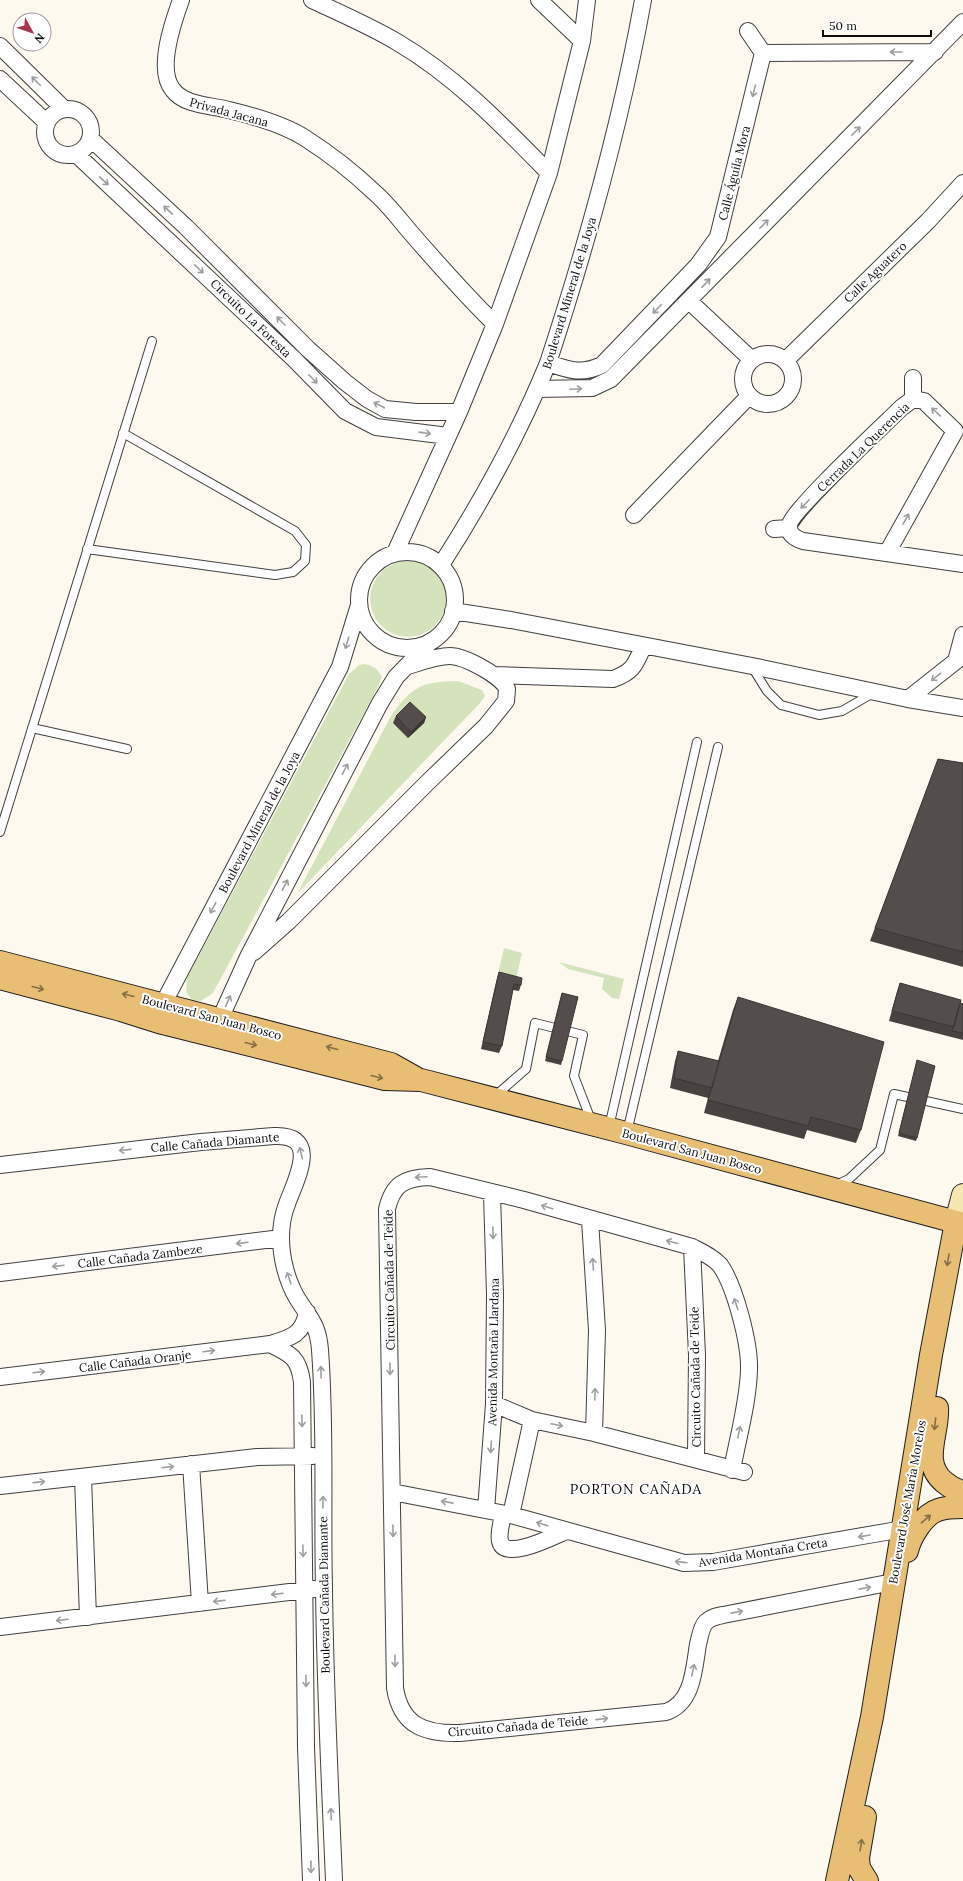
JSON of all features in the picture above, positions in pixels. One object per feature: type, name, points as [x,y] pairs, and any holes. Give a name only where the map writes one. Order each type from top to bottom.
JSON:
[{"type":"main road","name":"Boulevard San Juan Bosco","points":[[0,962],[161,1013],[217,1027],[390,1064],[420,1080],[959,1223]]},
{"type":"main road","name":"Boulevard San Juan Bosco","points":[[0,978],[122,1010],[161,1013]]},
{"type":"main road","name":"Boulevard José María Morelos","points":[[837,1881],[872,1717],[893,1582],[929,1372],[959,1223],[963,1195]]},
{"type":"main road","name":"Boulevard José María Morelos","points":[[929,1372],[937,1410],[931,1460],[935,1474],[955,1490],[963,1492]]},
{"type":"main road","name":"Boulevard José María Morelos","points":[[886,1633],[898,1600],[909,1543],[919,1525],[937,1510],[963,1507]]},
{"type":"main road","points":[[867,1881],[859,1868],[858,1858],[874,1741],[872,1717]]},
{"type":"street","name":"Privada Jacana","points":[[181,0],[171,28],[167,59],[166,73],[172,90],[190,102],[228,109],[274,124],[304,138],[342,164],[376,193],[463,293],[495,324]]},
{"type":"street","points":[[312,0],[397,42],[437,70],[491,114],[549,173]]},
{"type":"street","points":[[539,0],[582,41]]},
{"type":"street","points":[[395,553],[459,412],[495,324],[549,173],[582,41],[588,0]]},
{"type":"street","name":"Boulevard Mineral de la Joya","points":[[441,565],[492,483],[548,363],[600,192],[632,59],[643,0]]},
{"type":"street","points":[[537,389],[592,388],[611,379],[963,22]]},
{"type":"street","points":[[748,31],[763,53],[935,52]]},
{"type":"street","points":[[0,46],[63,108]]},
{"type":"street","name":"Calle Águila Mora","points":[[548,363],[577,371],[590,370],[602,364],[698,266],[718,237],[763,53]]},
{"type":"street","points":[[0,79],[46,122]]},
{"type":"street","points":[[63,108],[76,109],[86,116],[92,127],[91,139],[85,148],[76,154],[65,155],[55,152],[48,144],[44,133],[46,122],[53,113],[63,108]]},
{"type":"street","name":"Circuito La Foresta","points":[[91,139],[186,227],[308,349],[345,382],[367,399],[385,409],[416,412],[459,412]]},
{"type":"street","name":"Circuito La Foresta","points":[[76,154],[294,359],[346,411],[362,421],[376,427],[448,436]]},
{"type":"street","name":"Calle Aguatero","points":[[786,360],[928,221],[963,183]]},
{"type":"street","points":[[171,242],[186,227]]},
{"type":"street","points":[[718,237],[737,251]]},
{"type":"street","points":[[689,301],[752,360]]},
{"type":"street","points":[[294,359],[308,349]]},
{"type":"street","points":[[763,354],[775,354],[786,360],[792,370],[794,381],[790,392],[781,401],[770,404],[759,402],[749,396],[743,384],[744,370],[752,360],[763,354]]},
{"type":"street","points":[[913,378],[913,399]]},
{"type":"street","points":[[634,515],[749,396]]},
{"type":"street","name":"Cerrada La Querencia","points":[[887,553],[957,431],[924,401],[913,399],[901,408],[781,528],[803,541],[963,564]]},
{"type":"street","points":[[161,1013],[174,1014],[189,1023],[217,1027],[248,957],[380,703],[396,677],[431,641],[441,634],[449,623],[453,611],[455,595],[450,579],[441,565],[427,556],[411,552],[395,553],[382,558],[371,567],[364,578],[359,591],[358,605],[362,619],[369,630],[385,643],[405,648],[418,646],[431,641]]},
{"type":"street","name":"Boulevard Mineral de la Joya","points":[[161,1013],[340,667],[358,605]]},
{"type":"street","points":[[453,611],[511,620],[643,647],[752,666],[908,699],[963,708]]},
{"type":"street","points":[[908,699],[960,662],[963,635]]},
{"type":"street","points":[[494,675],[613,679],[625,675],[634,667],[643,647]]},
{"type":"street","points":[[248,957],[290,921],[500,711],[506,701],[508,689],[505,683],[494,675],[451,656],[431,659],[406,667]]},
{"type":"street","name":"Calle Cañada Diamante","points":[[0,1165],[201,1142],[283,1135],[296,1141],[302,1150],[302,1164],[284,1215],[281,1238],[288,1278],[296,1296],[307,1312]]},
{"type":"street","name":"Circuito Cañada de Teide","points":[[494,1404],[532,1420],[594,1433],[738,1471],[749,1370],[741,1317],[729,1283],[719,1264],[704,1253],[692,1247],[590,1220],[524,1200],[492,1194],[430,1177],[415,1177],[403,1182],[393,1190],[387,1209],[395,1688],[400,1705],[405,1714],[412,1722],[429,1731],[441,1734],[460,1733],[660,1713],[675,1709],[687,1696],[703,1627],[706,1622],[716,1616],[893,1582]]},
{"type":"street","name":"Avenida Montaña Llardana","points":[[486,1510],[494,1404],[495,1294],[492,1194]]},
{"type":"street","points":[[590,1220],[597,1330],[594,1433]]},
{"type":"street","name":"Calle Cañada Zambeze","points":[[0,1273],[281,1238]]},
{"type":"street","name":"Circuito Cañada de Teide","points":[[692,1247],[697,1355],[696,1459]]},
{"type":"street","name":"Calle Cañada Oranje","points":[[0,1377],[270,1344],[296,1335],[305,1322],[307,1312]]},
{"type":"street","name":"Boulevard Cañada Diamante","points":[[307,1312],[314,1321],[320,1345],[324,1455],[324,1588],[327,1739],[334,1881]]},
{"type":"street","name":"Boulevard Cañada Diamante","points":[[270,1344],[285,1352],[298,1363],[302,1382],[306,1747],[312,1881]]},
{"type":"street","points":[[532,1420],[499,1540],[504,1548],[508,1550],[528,1546],[566,1531]]},
{"type":"street","points":[[0,1486],[257,1457],[324,1455]]},
{"type":"street","points":[[191,1464],[200,1603]]},
{"type":"street","points":[[83,1477],[88,1617]]},
{"type":"street","points":[[392,1492],[486,1510]]},
{"type":"street","name":"Avenida Montaña Creta","points":[[486,1510],[507,1514],[670,1560],[696,1563],[903,1529]]},
{"type":"street","points":[[0,1627],[324,1588]]},
{"type":"street","points":[[311,1845],[333,1844]]},
{"type":"lane","points":[[0,832],[152,341]]},
{"type":"lane","points":[[87,549],[274,575],[293,572],[305,561],[306,545],[295,531],[123,433]]},
{"type":"lane","points":[[752,666],[767,691],[781,705],[819,715],[842,711],[874,692]]},
{"type":"lane","points":[[32,728],[126,750]]},
{"type":"lane","points":[[609,1129],[697,742]]},
{"type":"lane","points":[[609,1129],[718,747]]},
{"type":"lane","points":[[492,1099],[526,1069],[536,1023],[583,1035],[574,1076],[609,1129]]},
{"type":"lane","points":[[830,1188],[849,1179],[880,1150],[894,1094],[963,1109]]},
{"type":"green space","points":[[400,561],[416,561],[429,567],[440,578],[446,591],[444,614],[429,631],[416,637],[400,637],[387,631],[372,614],[370,607],[370,591],[376,578],[393,563]]},
{"type":"green space","points":[[365,664],[375,668],[382,677],[378,687],[213,993],[201,1001],[192,1000],[186,992],[187,978],[349,674],[359,665]]},
{"type":"green space","points":[[458,681],[482,690],[485,696],[481,702],[297,894],[391,716],[398,706],[405,698],[418,688],[435,683]]},
{"type":"green space","points":[[504,948],[522,953],[515,983],[497,978]]},
{"type":"green space","points":[[559,962],[624,979],[619,999],[612,998],[602,989],[604,978],[568,969]]},
{"type":"building","points":[[410,702],[426,717],[411,732],[396,716]]},
{"type":"building","points":[[938,759],[963,763],[963,952],[875,928]]},
{"type":"building","points":[[499,972],[522,978],[521,985],[514,984],[502,1046],[483,1042]]},
{"type":"building","points":[[900,983],[961,1000],[954,1027],[892,1011]]},
{"type":"building","points":[[562,993],[578,997],[562,1061],[546,1057]]},
{"type":"building","points":[[738,997],[884,1042],[861,1130],[811,1117],[808,1126],[708,1100]]},
{"type":"building","points":[[960,1003],[963,1004],[963,1033],[952,1031]]},
{"type":"building","points":[[678,1051],[719,1061],[712,1088],[674,1078]]},
{"type":"building","points":[[917,1060],[935,1066],[917,1138],[899,1133]]},
{"type":"district","name":"PORTON CAÑADA","points":[[636,1489]]}]
